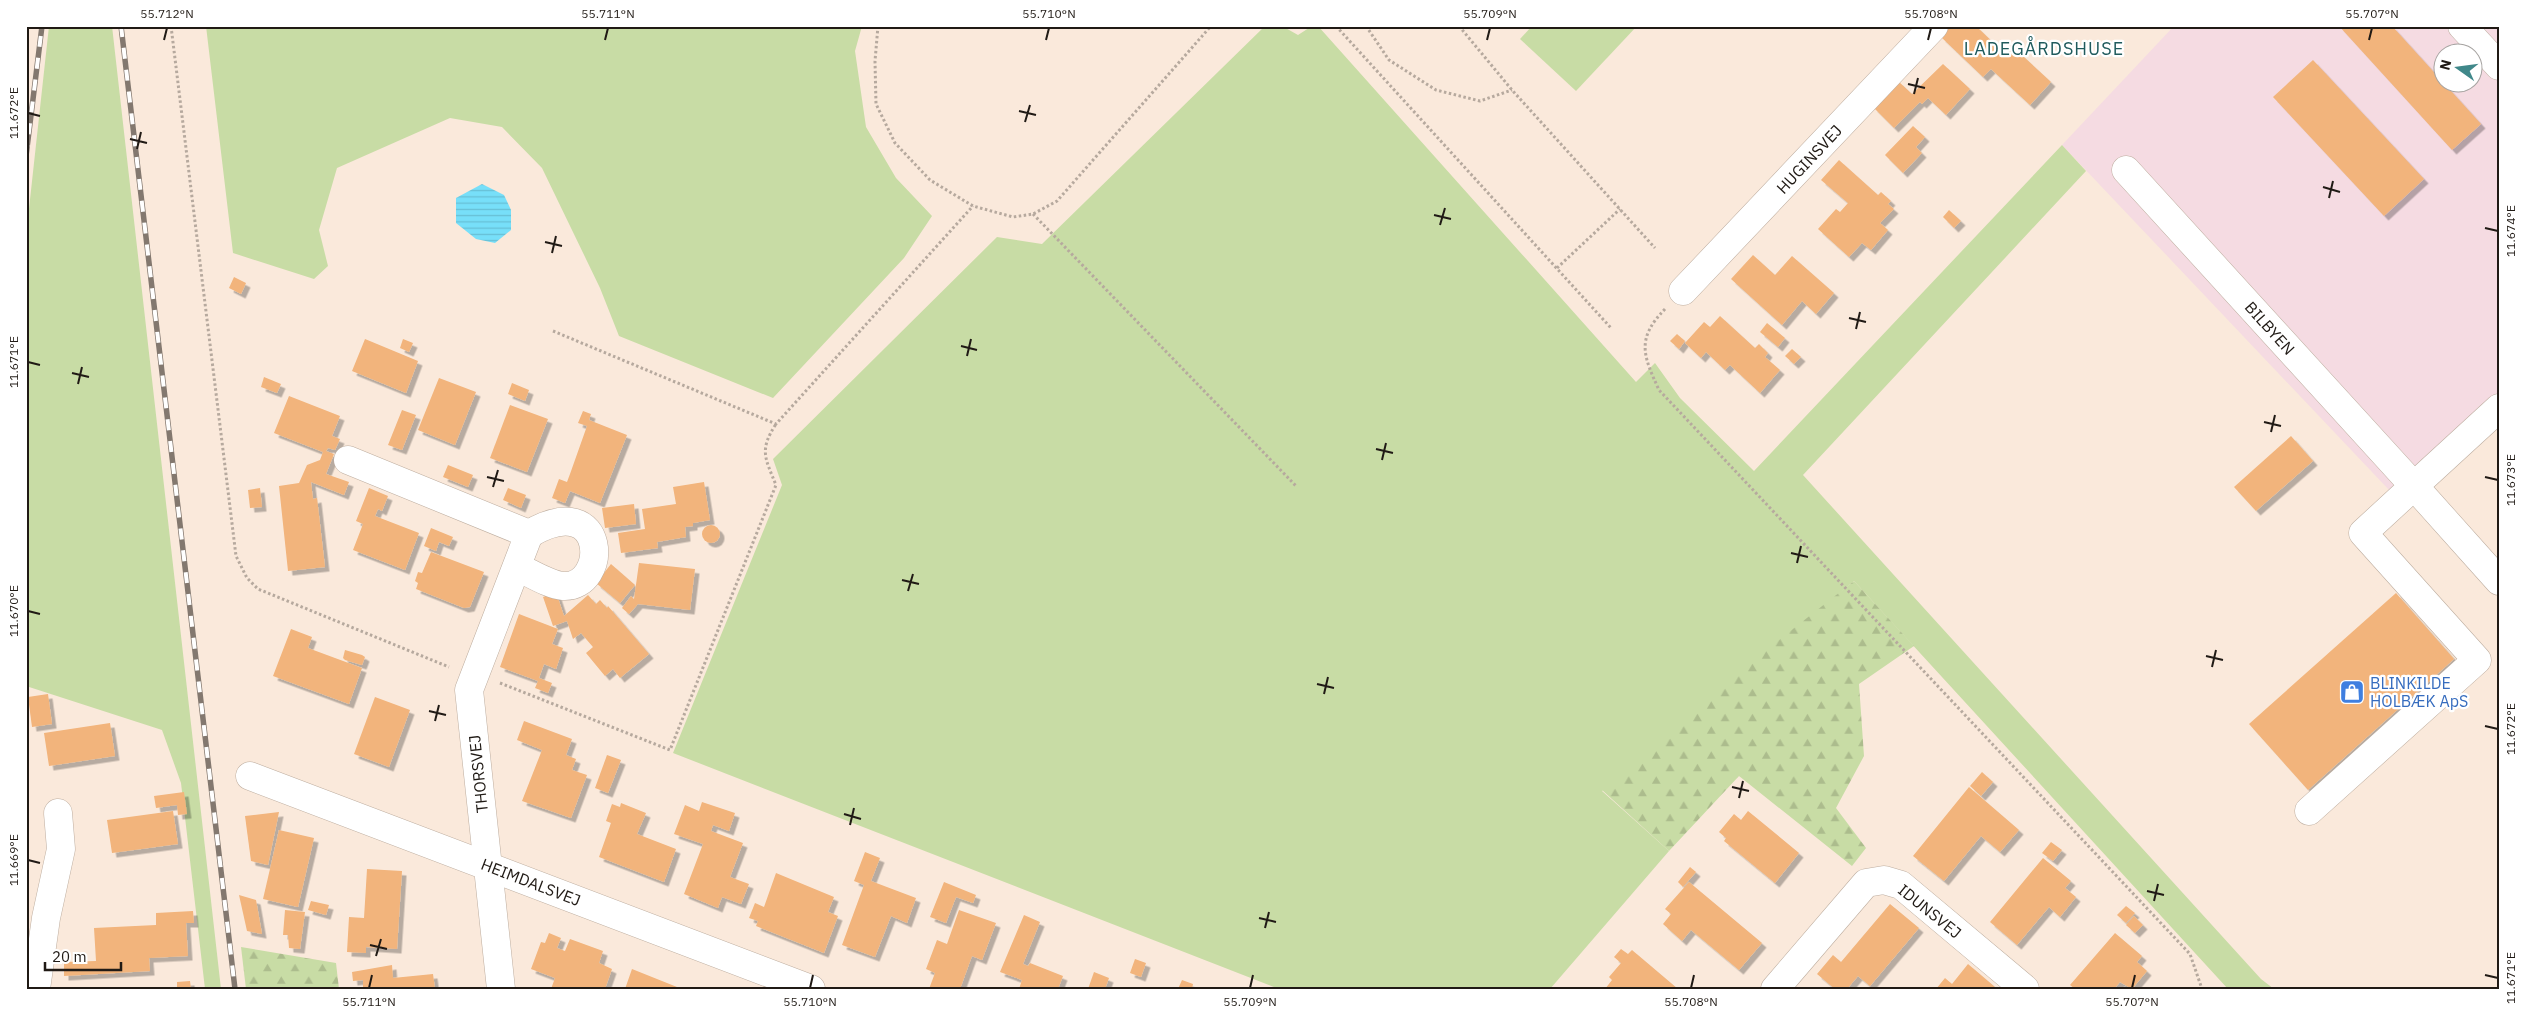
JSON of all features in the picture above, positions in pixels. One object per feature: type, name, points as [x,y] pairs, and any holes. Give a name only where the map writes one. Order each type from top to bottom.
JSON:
[{"type":"street","name":"HUGINSVEJ","points":[[1683,291],[1934,26]]},
{"type":"street","points":[[2462,26],[2499,66]]},
{"type":"street","name":"BILBYEN","points":[[2126,170],[2499,581]]},
{"type":"street","points":[[2309,811],[2477,660],[2363,532],[2499,408]]},
{"type":"street","points":[[348,460],[529,534],[554,522],[567,521],[579,524],[589,532],[594,542],[595,555],[592,567],[579,582],[566,586],[517,567]]},
{"type":"street","name":"THORSVEJ","points":[[501,989],[469,690],[529,534]]},
{"type":"street","name":"HEIMDALSVEJ","points":[[250,776],[812,989]]},
{"type":"street","points":[[36,989],[46,918],[61,849],[58,813]]},
{"type":"street","name":"IDUNSVEJ","points":[[1775,989],[1866,883],[1884,880],[1901,885],[2025,989]]},
{"type":"path","points":[[170,26],[236,556],[247,578],[258,589],[458,671],[476,674],[670,750],[776,484],[764,456],[769,435],[776,424],[973,206]]},
{"type":"path","points":[[878,26],[875,61],[876,104],[895,143],[930,180],[973,206],[1013,217],[1033,214],[1057,201],[1211,26]]},
{"type":"path","points":[[1336,26],[1612,328]]},
{"type":"path","points":[[1366,26],[1389,60],[1436,90],[1480,101],[1512,90]]},
{"type":"path","points":[[1459,26],[1512,90],[1655,248]]},
{"type":"path","points":[[1557,268],[1620,209]]},
{"type":"path","points":[[1033,214],[1296,486]]},
{"type":"path","points":[[1683,291],[1654,320],[1645,338],[1645,360],[1659,390],[2190,954],[2202,989]]},
{"type":"path","points":[[553,331],[776,424]]},
{"type":"shaded area","points":[[2174,26],[2499,26],[2499,427],[2408,510],[2062,145]]},
{"type":"green space","points":[[49,26],[112,26],[221,989],[205,989],[181,783],[162,730],[26,686],[26,236]]},
{"type":"green space","points":[[206,26],[862,26],[855,51],[866,127],[896,178],[932,216],[904,258],[773,398],[619,336],[600,288],[542,168],[502,127],[450,118],[337,168],[319,230],[328,266],[314,279],[233,253]]},
{"type":"green space","points":[[1265,26],[1282,26],[1298,35],[1312,26],[1318,26],[1636,382],[1655,363],[1680,398],[1754,471],[2062,145],[2086,171],[1803,475],[2261,979],[2274,989],[2228,989],[1854,581],[1602,791],[1669,851],[1550,989],[1279,989],[673,753],[782,485],[773,459],[997,237],[1042,244]]},
{"type":"green space","points":[[1532,26],[1637,26],[1576,91],[1520,39]]},
{"type":"green space","points":[[1854,581],[1914,646],[1859,684],[1864,756],[1836,808],[1866,848],[1852,866],[1739,776],[1669,851],[1602,790],[1694,707]]},
{"type":"green space","points":[[241,947],[336,963],[339,989],[246,989]]},
{"type":"water","points":[[482,184],[504,195],[511,210],[511,230],[495,243],[476,239],[456,223],[456,198]]},
{"type":"building","points":[[1951,26],[1976,26],[2004,53],[2011,45],[2051,82],[2030,105],[1991,69],[1983,77],[1941,37]]},
{"type":"building","points":[[2339,26],[2392,26],[2432,70],[2432,92],[2452,92],[2481,124],[2452,150]]},
{"type":"building","points":[[2313,60],[2424,179],[2384,216],[2273,97]]},
{"type":"building","points":[[1943,64],[1970,89],[1946,115],[1928,98],[1922,104],[1920,102],[1894,128],[1873,107],[1898,81],[1912,94]]},
{"type":"building","points":[[1913,126],[1925,137],[1916,147],[1922,153],[1903,173],[1885,155]]},
{"type":"building","points":[[1839,160],[1878,195],[1881,192],[1891,201],[1888,204],[1894,209],[1880,223],[1888,230],[1871,250],[1862,243],[1849,257],[1818,229],[1836,209],[1840,212],[1848,203],[1821,180]]},
{"type":"building","points":[[1949,210],[1961,221],[1954,228],[1943,217]]},
{"type":"building","points":[[1753,255],[1775,275],[1792,256],[1834,293],[1816,314],[1802,301],[1782,325],[1731,279]]},
{"type":"building","points":[[234,277],[246,283],[241,294],[229,288]]},
{"type":"building","points":[[1720,316],[1755,348],[1759,344],[1768,353],[1765,357],[1780,370],[1760,393],[1730,365],[1725,370],[1706,352],[1701,358],[1685,343],[1704,322],[1710,327]]},
{"type":"building","points":[[1767,323],[1785,338],[1778,347],[1760,332]]},
{"type":"building","points":[[1677,334],[1685,341],[1679,349],[1670,341]]},
{"type":"building","points":[[365,339],[418,361],[406,393],[352,371]]},
{"type":"building","points":[[403,339],[413,343],[409,352],[400,348]]},
{"type":"building","points":[[1792,349],[1801,357],[1794,364],[1785,356]]},
{"type":"building","points":[[264,377],[281,384],[277,393],[261,387]]},
{"type":"building","points":[[439,378],[476,392],[455,445],[418,430]]},
{"type":"building","points":[[512,383],[529,390],[525,401],[508,394]]},
{"type":"building","points":[[289,396],[340,416],[332,436],[340,439],[335,450],[328,448],[326,451],[334,454],[326,474],[349,482],[344,495],[311,482],[313,499],[317,498],[325,567],[288,571],[279,486],[299,483],[307,465],[320,460],[323,452],[274,433]]},
{"type":"building","points":[[510,405],[548,419],[527,472],[490,458]]},
{"type":"building","points":[[402,410],[416,415],[402,450],[388,445]]},
{"type":"building","points":[[583,411],[591,414],[589,420],[627,435],[600,503],[570,491],[565,503],[552,498],[559,479],[567,482],[570,474],[587,426],[578,423]]},
{"type":"building","points":[[2291,436],[2313,461],[2256,511],[2234,487]]},
{"type":"building","points":[[448,465],[473,475],[468,487],[443,477]]},
{"type":"building","points":[[704,482],[710,520],[693,523],[693,526],[685,527],[686,537],[657,542],[658,548],[621,553],[618,533],[645,529],[642,509],[676,504],[673,487]]},
{"type":"building","points":[[260,488],[262,507],[250,508],[248,490]]},
{"type":"building","points":[[369,488],[388,496],[382,511],[378,509],[375,516],[419,533],[405,570],[353,550],[363,524],[356,521]]},
{"type":"building","points":[[508,488],[526,495],[521,508],[503,500]]},
{"type":"building","points":[[634,504],[636,524],[605,528],[602,508]]},
{"type":"building","points":[[711,525],[717,528],[720,534],[717,540],[711,543],[705,540],[702,534],[705,528]]},
{"type":"building","points":[[431,528],[453,537],[449,546],[439,542],[436,551],[424,546]]},
{"type":"building","points":[[431,552],[484,572],[470,607],[464,608],[416,589],[418,583],[415,581],[418,572],[422,573]]},
{"type":"building","points":[[639,563],[695,569],[690,610],[638,604],[629,614],[622,608],[631,596],[634,599]]},
{"type":"building","points":[[611,564],[635,585],[620,603],[596,583]]},
{"type":"building","points":[[556,592],[564,616],[588,595],[596,604],[600,600],[607,608],[608,606],[649,654],[620,678],[613,669],[605,676],[586,653],[593,647],[581,633],[573,639],[567,621],[553,626],[543,597]]},
{"type":"building","name":"BLINKILDE HOLBÆK ApS","points":[[2396,593],[2454,659],[2308,790],[2249,724]]},
{"type":"building","points":[[519,614],[558,629],[552,644],[563,648],[556,669],[544,664],[539,678],[552,683],[548,693],[535,688],[538,681],[500,667]]},
{"type":"building","points":[[291,629],[312,637],[308,648],[362,668],[349,704],[273,676]]},
{"type":"building","points":[[345,650],[365,657],[362,665],[345,660],[343,658]]},
{"type":"building","points":[[48,694],[52,724],[32,727],[28,697]]},
{"type":"building","points":[[375,697],[410,710],[389,767],[354,754]]},
{"type":"building","points":[[524,721],[572,739],[566,755],[576,759],[572,770],[587,775],[571,818],[522,801],[542,750],[517,740]]},
{"type":"building","points":[[110,723],[115,756],[49,766],[44,733]]},
{"type":"building","points":[[607,755],[621,760],[608,793],[595,788]]},
{"type":"building","points":[[1982,772],[1993,782],[1981,796],[1970,786]]},
{"type":"building","points":[[1969,787],[2019,830],[2000,852],[1981,836],[1944,881],[1913,856]]},
{"type":"building","points":[[184,792],[187,814],[178,815],[177,805],[156,808],[154,796]]},
{"type":"building","points":[[702,802],[735,813],[729,831],[713,825],[711,831],[743,843],[730,877],[749,884],[741,904],[722,897],[718,908],[684,894],[703,844],[674,834],[685,805],[699,811]]},
{"type":"building","points":[[621,803],[646,813],[637,834],[676,849],[664,882],[599,857],[611,823],[606,821],[612,804],[620,807]]},
{"type":"building","points":[[173,811],[178,844],[112,853],[107,820]]},
{"type":"building","points":[[1748,811],[1799,853],[1775,883],[1724,841],[1726,838],[1719,832],[1734,814],[1741,820]]},
{"type":"building","points":[[279,812],[268,865],[251,861],[245,816]]},
{"type":"building","points":[[279,830],[314,838],[298,907],[263,899]]},
{"type":"building","points":[[2051,842],[2062,850],[2053,861],[2042,853]]},
{"type":"building","points":[[865,852],[880,858],[871,881],[916,898],[907,923],[891,916],[875,957],[842,945],[864,885],[854,881]]},
{"type":"building","points":[[2043,858],[2071,881],[2065,888],[2076,897],[2060,917],[2049,907],[2017,945],[1990,922]]},
{"type":"building","points":[[1690,867],[1696,872],[1683,887],[1678,882]]},
{"type":"building","points":[[367,869],[402,871],[397,949],[366,947],[366,953],[347,952],[349,917],[364,918]]},
{"type":"building","points":[[776,873],[834,897],[828,912],[838,916],[824,953],[756,926],[758,921],[749,918],[755,903],[764,907]]},
{"type":"building","points":[[944,882],[976,895],[973,903],[956,897],[946,923],[930,917]]},
{"type":"building","points":[[1689,882],[1762,943],[1739,970],[1691,930],[1682,941],[1663,924],[1671,914],[1665,909]]},
{"type":"building","points":[[239,895],[256,900],[262,934],[247,931]]},
{"type":"building","points":[[311,901],[329,905],[326,915],[308,910]]},
{"type":"building","points":[[1890,904],[1919,928],[1870,986],[1858,976],[1847,989],[1835,989],[1817,974],[1833,955],[1841,962]]},
{"type":"building","points":[[2126,906],[2135,913],[2126,923],[2117,915]]},
{"type":"building","points":[[285,910],[305,912],[300,949],[289,948],[288,935],[283,935]]},
{"type":"building","points":[[959,910],[996,923],[982,960],[972,956],[960,989],[929,989],[935,973],[926,969],[937,940],[947,944]]},
{"type":"building","points":[[193,911],[194,923],[186,923],[188,956],[149,958],[150,971],[64,976],[64,962],[96,961],[94,928],[156,925],[156,913]]},
{"type":"building","points":[[1024,915],[1040,922],[1023,964],[1028,966],[1030,963],[1063,976],[1058,989],[1019,989],[1022,980],[1000,972]]},
{"type":"building","points":[[2134,916],[2143,925],[2135,933],[2126,925]]},
{"type":"building","points":[[549,933],[561,938],[557,948],[565,951],[570,939],[603,951],[599,963],[612,969],[605,989],[551,989],[555,978],[531,969],[541,942],[545,943]]},
{"type":"building","points":[[2115,933],[2142,956],[2137,962],[2147,971],[2132,989],[2120,982],[2114,989],[2075,989],[2070,985]]},
{"type":"building","points":[[1621,949],[1628,954],[1632,950],[1678,989],[1605,989],[1612,980],[1609,977],[1621,963],[1614,957]]},
{"type":"building","points":[[1135,959],[1146,963],[1141,977],[1130,973]]},
{"type":"building","points":[[1968,964],[1995,987],[1993,989],[1936,989],[1945,978],[1952,984]]},
{"type":"building","points":[[392,965],[393,978],[433,974],[435,989],[363,989],[363,980],[353,981],[352,972]]},
{"type":"building","points":[[632,969],[682,989],[625,989]]},
{"type":"building","points":[[1094,972],[1109,978],[1105,989],[1088,989]]},
{"type":"building","points":[[1182,980],[1193,984],[1192,989],[1178,989]]},
{"type":"building","points":[[190,981],[191,989],[177,989],[177,982]]},
{"type":"railway","points":[[26,156],[42,26]]},
{"type":"railway","points":[[121,26],[235,989]]},
{"type":"place","name":"BLINKILDE HOLBÆK ApS","points":[[2352,692]]},
{"type":"district","name":"LADEGÅRDSHUSE","points":[[2044,48]]}]
